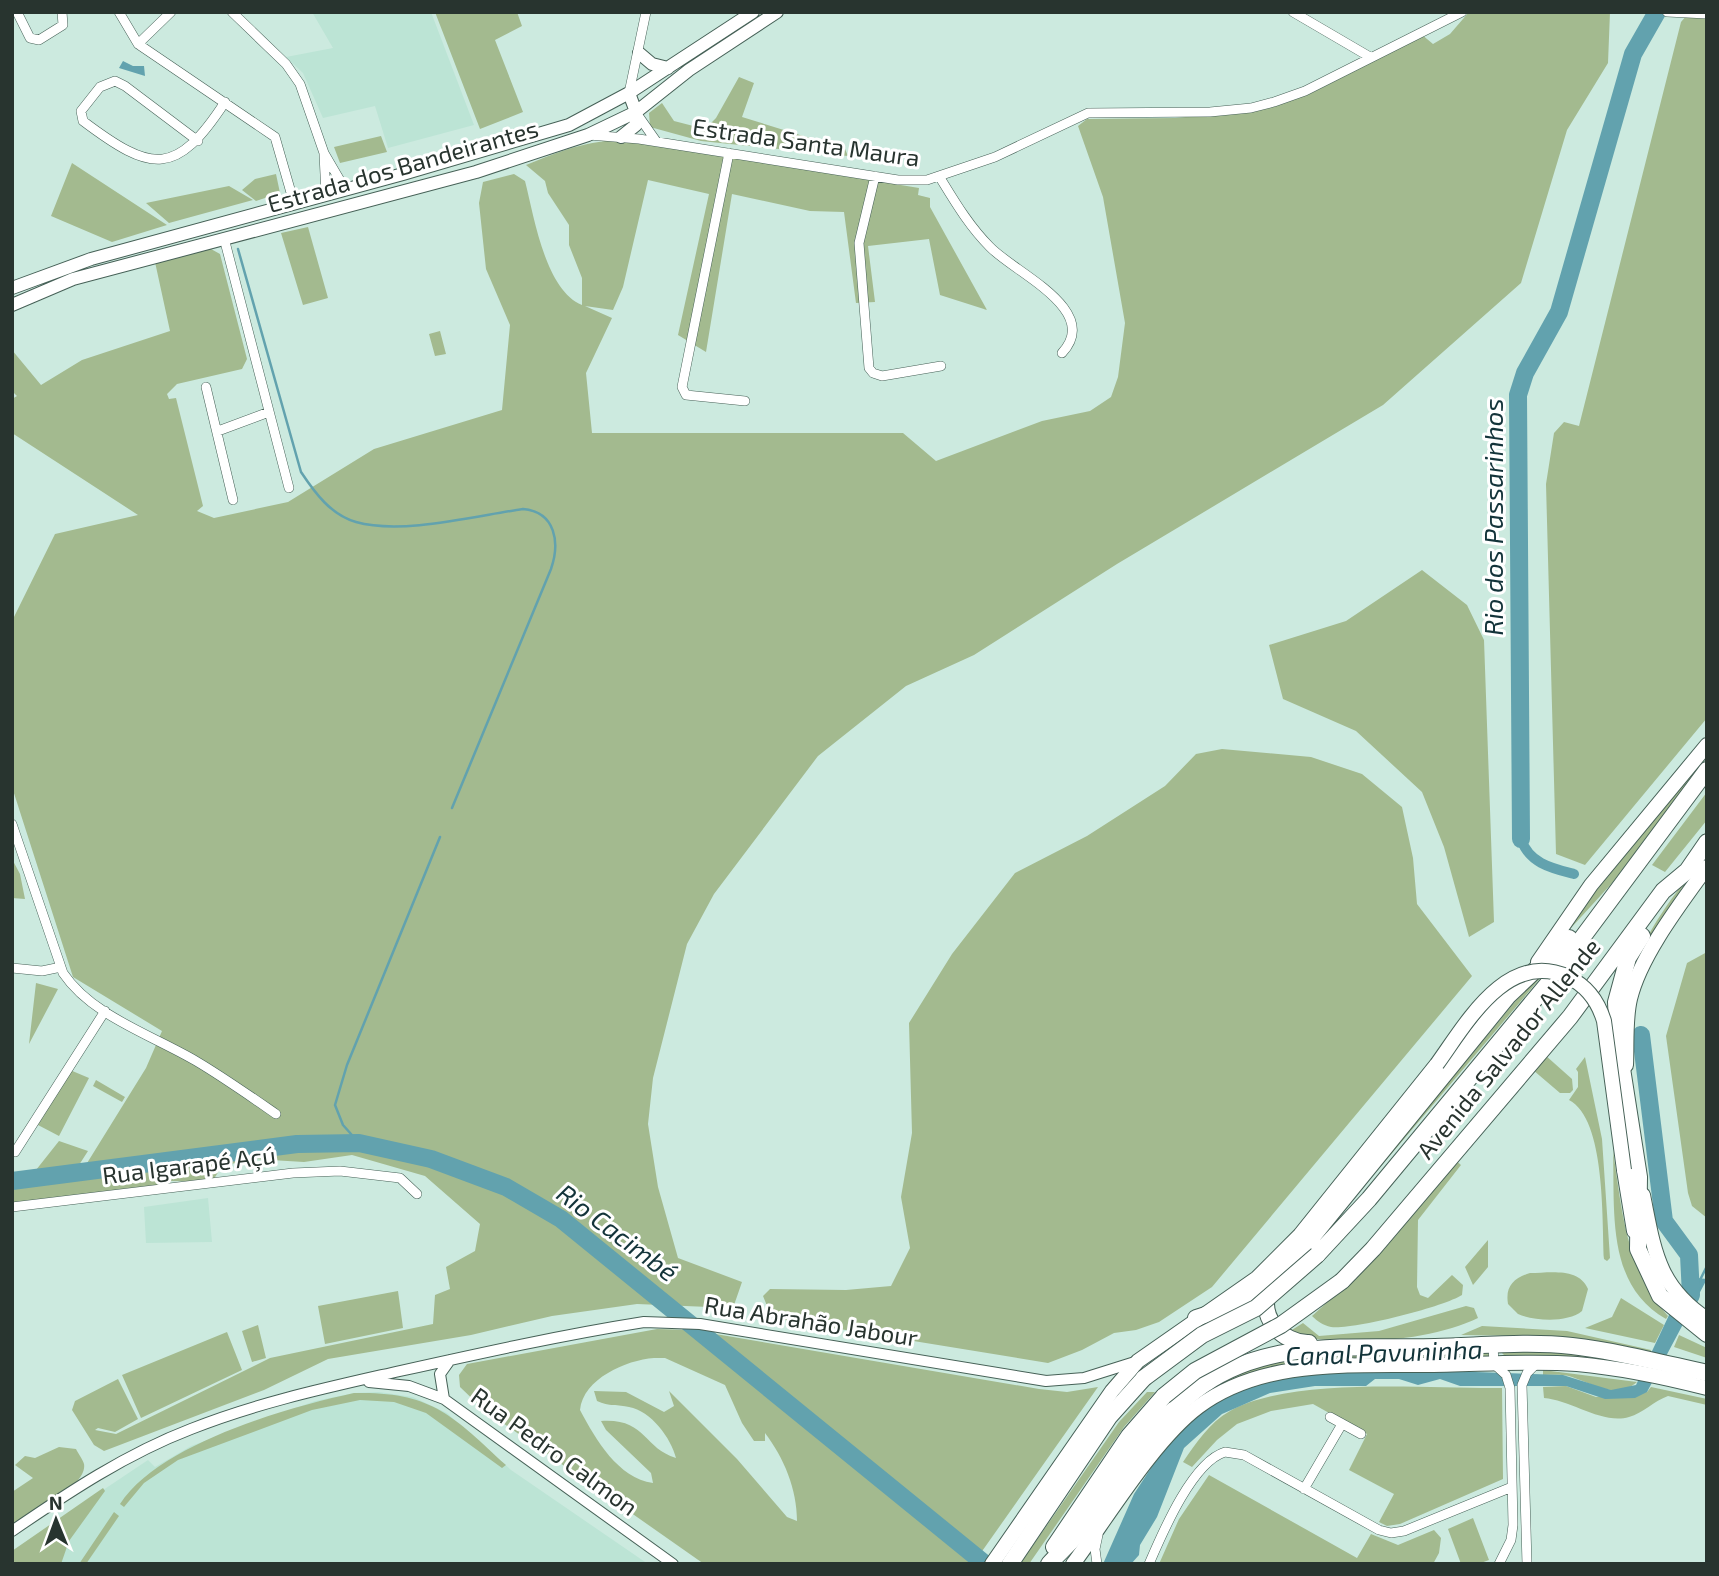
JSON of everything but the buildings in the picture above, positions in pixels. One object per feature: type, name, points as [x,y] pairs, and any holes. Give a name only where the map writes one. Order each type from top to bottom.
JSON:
[{"type":"highway","name":"Avenida Salvador Allende","points":[[1312,1249],[1369,1199],[1550,981],[1608,899],[1707,770]]},
{"type":"highway","name":"Avenida Salvador Allende","points":[[1043,1564],[1129,1436],[1164,1396],[1195,1371],[1281,1325],[1342,1281],[1373,1249],[1570,1017],[1663,891],[1687,871],[1707,842]]},
{"type":"highway","points":[[1687,871],[1628,958],[1620,984],[1616,1021],[1626,1077],[1638,1249],[1652,1284],[1701,1317],[1707,1334]]},
{"type":"highway","name":"Avenida Salvador Allende","points":[[1312,1249],[1508,996],[1596,907],[1608,899]]},
{"type":"highway","points":[[1196,1318],[1227,1308],[1312,1249]]},
{"type":"highway","points":[[1312,1249],[1268,1292],[1271,1320],[1281,1336],[1291,1341],[1328,1343],[1346,1348]]},
{"type":"highway","points":[[1010,1564],[1109,1417],[1143,1378],[1202,1335],[1256,1308],[1312,1249]]},
{"type":"highway","points":[[1049,1564],[1084,1526],[1135,1450],[1170,1411],[1197,1388],[1232,1369],[1264,1357],[1290,1351],[1346,1348],[1573,1346],[1639,1365],[1673,1372],[1707,1374]]},
{"type":"main road","name":"Estrada dos Bandeirantes","points":[[12,288],[92,259],[538,136],[569,125],[629,93],[753,12]]},
{"type":"main road","name":"Estrada dos Bandeirantes","points":[[12,305],[73,279],[476,172],[588,135],[636,111],[689,70],[778,12]]},
{"type":"main road","points":[[639,53],[652,64],[668,68]]},
{"type":"main road","points":[[621,137],[636,125],[636,111],[629,93]]},
{"type":"main road","name":"Avenida Salvador Allende","points":[[1526,980],[1591,886],[1707,745]]},
{"type":"main road","points":[[1626,1077],[1629,1001],[1634,985],[1664,931],[1707,867]]},
{"type":"main road","points":[[992,1562],[1112,1391],[1138,1361],[1257,1278],[1292,1244],[1497,987],[1523,974],[1541,971],[1570,978],[1595,998],[1604,1021],[1632,1174],[1659,1266],[1672,1299]]},
{"type":"main road","points":[[1073,1564],[1173,1430],[1197,1407],[1216,1395],[1253,1379],[1313,1367],[1499,1369],[1639,1365]]},
{"type":"main road","points":[[1673,1372],[1707,1388]]},
{"type":"street","points":[[17,12],[30,38],[38,40],[63,25],[62,12]]},
{"type":"street","points":[[118,12],[138,44],[275,137],[283,154],[295,203]]},
{"type":"street","points":[[138,44],[171,12]]},
{"type":"street","points":[[232,12],[286,64],[300,84],[324,153],[345,189]]},
{"type":"street","points":[[629,93],[646,12]]},
{"type":"street","points":[[1293,12],[1370,57]]},
{"type":"street","name":"Estrada Santa Maura","points":[[588,135],[656,141],[914,181],[939,177],[995,158],[1088,113],[1210,112],[1251,108],[1305,91],[1462,12]]},
{"type":"street","points":[[1667,12],[1707,14]]},
{"type":"street","points":[[198,141],[125,86],[114,81],[100,87],[81,111],[83,121],[142,158],[160,160],[186,152],[198,141],[225,102]]},
{"type":"street","name":"Estrada Santa Maura","points":[[636,111],[656,141]]},
{"type":"street","points":[[324,153],[326,195]]},
{"type":"street","points":[[729,153],[682,387],[686,395],[745,401]]},
{"type":"street","points":[[875,176],[859,243],[869,368],[882,376],[941,366]]},
{"type":"street","points":[[939,177],[971,227],[992,250],[1063,306],[1070,316],[1074,334],[1072,342],[1062,353]]},
{"type":"street","points":[[224,238],[289,488]]},
{"type":"street","points":[[206,387],[233,500]]},
{"type":"street","points":[[218,431],[269,412]]},
{"type":"street","points":[[12,824],[59,963],[80,993],[106,1011],[197,1062],[276,1114]]},
{"type":"street","points":[[12,968],[33,970],[59,963]]},
{"type":"street","points":[[15,1152],[106,1011]]},
{"type":"street","name":"Rua Igarapé Açú","points":[[12,1207],[293,1173],[371,1172],[400,1178],[417,1194]]},
{"type":"street","name":"Rua Abrahão Jabour","points":[[12,1531],[99,1474],[191,1429],[299,1393],[612,1327],[664,1321],[700,1324],[1046,1381],[1084,1378],[1138,1361]]},
{"type":"street","points":[[1493,1345],[1499,1369],[1509,1380],[1510,1399],[1512,1534],[1499,1564]]},
{"type":"street","name":"Rua Pedro Calmon","points":[[450,1360],[440,1374],[444,1399],[673,1564]]},
{"type":"street","points":[[1527,1564],[1522,1399],[1523,1382],[1532,1368]]},
{"type":"street","name":"Rua Abrahão Jabour","points":[[353,1382],[409,1386],[444,1399]]},
{"type":"street","points":[[1330,1417],[1360,1434]]},
{"type":"street","points":[[1304,1489],[1342,1423]]},
{"type":"street","points":[[1149,1564],[1182,1498],[1206,1465],[1219,1454],[1231,1451],[1244,1455],[1391,1534],[1512,1487]]},
{"type":"street","points":[[1097,1564],[1095,1549],[1101,1526]]},
{"type":"shaded area","points":[[312,12],[431,12],[474,125],[388,148],[375,106],[323,118],[303,73],[286,57],[333,48]]},
{"type":"shaded area","points":[[435,12],[517,12],[522,26],[495,40],[523,112],[480,129]]},
{"type":"shaded area","points":[[1469,12],[1610,12],[1608,63],[1567,130],[1521,283],[1383,405],[1117,564],[974,655],[906,686],[818,756],[714,894],[687,944],[653,1078],[648,1124],[658,1187],[678,1258],[742,1282],[733,1308],[637,1304],[552,1316],[471,1335],[328,1359],[264,1390],[104,1451],[94,1445],[72,1410],[75,1401],[118,1379],[138,1419],[115,1432],[98,1428],[95,1430],[116,1434],[270,1358],[433,1324],[435,1295],[450,1289],[446,1267],[475,1251],[480,1224],[425,1176],[352,1155],[304,1162],[254,1159],[222,1166],[212,1182],[171,1181],[158,1189],[12,1211],[12,1178],[84,1168],[146,1068],[162,1031],[73,977],[12,787],[12,621],[55,534],[138,515],[12,433],[12,399],[17,396],[12,391],[12,350],[41,385],[82,360],[170,331],[155,262],[211,249],[220,254],[247,359],[242,369],[177,384],[167,394],[169,399],[176,398],[203,506],[197,511],[214,518],[288,502],[374,449],[502,410],[510,325],[486,269],[479,203],[483,182],[514,174],[525,181],[537,232],[550,268],[569,297],[582,305],[582,278],[569,245],[569,225],[548,193],[545,181],[526,165],[574,147],[625,140],[919,188],[918,195],[930,198],[930,207],[987,310],[940,295],[929,239],[868,246],[875,302],[856,303],[844,212],[810,211],[732,194],[706,352],[678,335],[709,194],[648,180],[623,287],[613,310],[585,306],[612,318],[586,373],[592,433],[903,433],[936,461],[1042,421],[1090,411],[1111,397],[1118,377],[1125,323],[1103,197],[1078,126],[1087,119],[1175,118],[1260,110],[1339,78],[1421,34],[1433,44],[1450,34]]},
{"type":"shaded area","points":[[1687,15],[1707,16],[1707,718],[1585,865],[1556,854],[1546,484],[1554,433],[1564,422],[1579,426],[1681,22]]},
{"type":"shaded area","points":[[739,77],[754,83],[742,117],[845,149],[848,156],[701,141],[650,127],[649,113],[662,103],[674,121],[705,129],[716,118]]},
{"type":"shaded area","points":[[381,136],[387,152],[340,163],[334,147]]},
{"type":"shaded area","points":[[72,163],[167,225],[112,242],[51,216]]},
{"type":"shaded area","points":[[276,174],[280,193],[256,201],[242,190],[255,179]]},
{"type":"shaded area","points":[[229,186],[253,200],[169,223],[146,203]]},
{"type":"shaded area","points":[[308,227],[328,298],[303,305],[281,233]]},
{"type":"shaded area","points":[[440,331],[446,354],[435,356],[429,334]]},
{"type":"shaded area","points":[[1422,570],[1467,605],[1484,640],[1494,922],[1469,937],[1444,847],[1422,792],[1356,731],[1283,699],[1269,645],[1346,621]]},
{"type":"shaded area","points":[[1222,749],[1311,757],[1362,774],[1402,807],[1413,858],[1417,904],[1472,976],[1212,1287],[1159,1322],[1136,1330],[1114,1333],[1082,1350],[1048,1363],[772,1318],[763,1296],[770,1289],[846,1290],[891,1286],[910,1248],[901,1197],[912,1133],[909,1023],[952,954],[1015,873],[1087,836],[1165,786],[1196,754]]},
{"type":"shaded area","points":[[1707,752],[1707,757],[1613,882],[1560,940],[1600,883]]},
{"type":"shaded area","points":[[1707,792],[1707,820],[1665,872],[1652,865]]},
{"type":"shaded area","points":[[1707,856],[1682,888],[1629,979],[1643,945],[1662,913]]},
{"type":"shaded area","points":[[12,859],[20,874],[25,899],[12,898]]},
{"type":"shaded area","points":[[1707,952],[1707,1218],[1692,1206],[1688,1193],[1666,1036],[1687,963]]},
{"type":"shaded area","points":[[1543,968],[1548,969],[1288,1276]]},
{"type":"shaded area","points":[[36,983],[58,989],[29,1044]]},
{"type":"shaded area","points":[[1545,1055],[1572,1079],[1573,1090],[1570,1093],[1560,1093],[1533,1070]]},
{"type":"shaded area","points":[[1585,1057],[1602,1139],[1610,1258],[1607,1261],[1604,1259],[1602,1197],[1596,1149],[1590,1128],[1581,1111],[1569,1100],[1578,1087],[1576,1069]]},
{"type":"shaded area","points":[[70,1070],[89,1078],[59,1136],[38,1125]]},
{"type":"shaded area","points":[[96,1080],[125,1097],[122,1102],[93,1086]]},
{"type":"shaded area","points":[[59,1141],[88,1151],[79,1165],[36,1170]]},
{"type":"shaded area","points":[[1613,1151],[1628,1238],[1643,1279],[1668,1316],[1666,1319],[1647,1305],[1633,1287],[1623,1267],[1615,1222]]},
{"type":"shaded area","points":[[1453,1158],[1461,1165],[1418,1220],[1417,1287],[1420,1295],[1428,1298],[1452,1275],[1463,1285],[1462,1295],[1418,1311],[1358,1325],[1331,1327],[1316,1320],[1312,1316],[1365,1268]]},
{"type":"shaded area","points":[[208,1198],[212,1242],[146,1243],[144,1207]]},
{"type":"shaded area","points":[[1488,1240],[1488,1267],[1473,1285],[1465,1267]]},
{"type":"shaded area","points":[[1554,1272],[1578,1277],[1588,1289],[1582,1311],[1568,1318],[1551,1320],[1518,1314],[1508,1304],[1509,1288],[1519,1277],[1530,1273]]},
{"type":"shaded area","points":[[398,1291],[403,1328],[325,1344],[318,1306]]},
{"type":"shaded area","points":[[1621,1298],[1664,1325],[1655,1343],[1585,1328],[1612,1317]]},
{"type":"shaded area","points":[[1466,1306],[1474,1308],[1478,1318],[1435,1333],[1410,1337],[1357,1341],[1308,1338],[1287,1333],[1303,1323],[1319,1336],[1379,1331]]},
{"type":"shaded area","points":[[258,1325],[266,1358],[252,1362],[242,1331]]},
{"type":"shaded area","points":[[1482,1326],[1567,1331],[1651,1350],[1649,1355],[1532,1336],[1461,1335]]},
{"type":"shaded area","points":[[657,1329],[692,1330],[1039,1389],[1067,1392],[1098,1387],[973,1564],[704,1564],[483,1409],[460,1387],[459,1375],[467,1364]],"holes":[[[665,1358],[725,1385],[742,1423],[754,1441],[765,1441],[765,1433],[788,1474],[795,1497],[797,1521],[787,1517],[737,1459],[669,1391],[674,1406],[664,1412],[626,1392],[594,1391],[597,1401],[625,1406],[645,1414],[665,1434],[676,1458],[657,1448],[627,1424],[601,1421],[606,1430],[651,1473],[653,1483],[629,1474],[609,1456],[580,1410],[583,1399],[597,1380],[619,1367],[643,1360]]]},
{"type":"shaded area","points":[[227,1332],[242,1370],[141,1418],[122,1375]]},
{"type":"shaded area","points":[[1679,1335],[1707,1348],[1707,1358],[1674,1347]]},
{"type":"shaded area","points":[[1533,1350],[1591,1355],[1642,1366],[1506,1357],[1501,1352]]},
{"type":"shaded area","points":[[1490,1352],[1490,1357],[1289,1363],[1229,1381],[1213,1390],[1160,1434],[1061,1561],[1173,1414],[1227,1376],[1289,1357]]},
{"type":"shaded area","points":[[1543,1370],[1637,1382],[1621,1390],[1605,1389],[1569,1376],[1543,1375]]},
{"type":"shaded area","points":[[1566,1386],[1596,1397],[1647,1392],[1651,1387],[1707,1399],[1707,1405],[1668,1396],[1629,1417],[1609,1418],[1544,1398],[1543,1387]]},
{"type":"shaded area","points":[[1362,1387],[1502,1388],[1503,1479],[1400,1524],[1387,1526],[1379,1522],[1394,1494],[1349,1470],[1367,1434],[1313,1404],[1271,1411],[1237,1424],[1217,1440],[1192,1467],[1183,1462],[1216,1421],[1230,1411],[1257,1400],[1289,1393]]},
{"type":"shaded area","points":[[379,1392],[413,1397],[447,1413],[511,1470],[648,1564],[12,1564],[12,1551],[148,1460],[155,1467],[191,1446],[315,1401],[354,1393]]},
{"type":"shaded area","points":[[1147,1392],[1155,1392],[1124,1427],[1029,1564],[1020,1564],[1119,1422]]},
{"type":"shaded area","points":[[354,1393],[403,1396],[439,1409],[470,1432],[506,1465],[502,1468],[426,1413],[394,1402],[360,1400],[312,1410],[178,1460],[144,1483],[124,1507],[120,1504],[138,1483],[163,1463],[193,1446],[260,1419]]},
{"type":"shaded area","points":[[59,1447],[76,1449],[84,1464],[83,1473],[77,1482],[56,1500],[12,1526],[12,1492],[33,1478],[15,1465],[25,1456],[35,1458]]},
{"type":"shaded area","points":[[1209,1475],[1357,1558],[1371,1534],[1398,1545],[1434,1530],[1441,1538],[1439,1553],[1433,1564],[1159,1564],[1179,1519]]},
{"type":"shaded area","points":[[103,1488],[105,1491],[69,1541],[61,1564],[12,1564],[12,1551]]},
{"type":"shaded area","points":[[114,1512],[119,1516],[86,1564],[79,1564]]},
{"type":"shaded area","points":[[1473,1518],[1489,1560],[1478,1564],[1461,1564],[1448,1529]]},
{"type":"water","points":[[123,61],[133,66],[144,66],[145,76],[119,68]]},
{"type":"water","points":[[1687,1277],[1707,1279],[1647,1392],[1635,1398],[1605,1399],[1566,1386],[1460,1386],[1440,1379],[1418,1385],[1399,1379],[1375,1379],[1366,1386],[1315,1386],[1270,1393],[1222,1414],[1184,1448],[1157,1517],[1140,1545],[1139,1555],[1131,1564],[1103,1564],[1134,1494],[1175,1431],[1187,1419],[1260,1378],[1389,1369],[1563,1375],[1611,1390],[1636,1385]]},
{"type":"waterway","name":"Rio dos Passarinhos","points":[[1521,839],[1518,395],[1525,373],[1559,312],[1633,54],[1657,12]]},
{"type":"waterway","points":[[238,249],[301,472],[331,509],[356,522],[395,526],[439,523],[523,509],[543,516],[553,530],[555,549],[551,569],[452,808]]},
{"type":"waterway","points":[[359,1143],[343,1125],[335,1105],[347,1065],[440,837]]},
{"type":"waterway","points":[[1521,839],[1535,859],[1549,867],[1574,874]]},
{"type":"waterway","name":"Rio dos Passarinhos","points":[[1641,1035],[1664,1221],[1689,1255],[1691,1295],[1688,1300]]},
{"type":"waterway","name":"Rio Cacimbé","points":[[12,1181],[297,1144],[359,1143],[431,1159],[506,1187],[561,1219],[985,1564]]},
{"type":"waterway","points":[[1699,1282],[1707,1266]]},
{"type":"water label","name":"Canal Pavuninha","points":[[1384,1353]]}]
